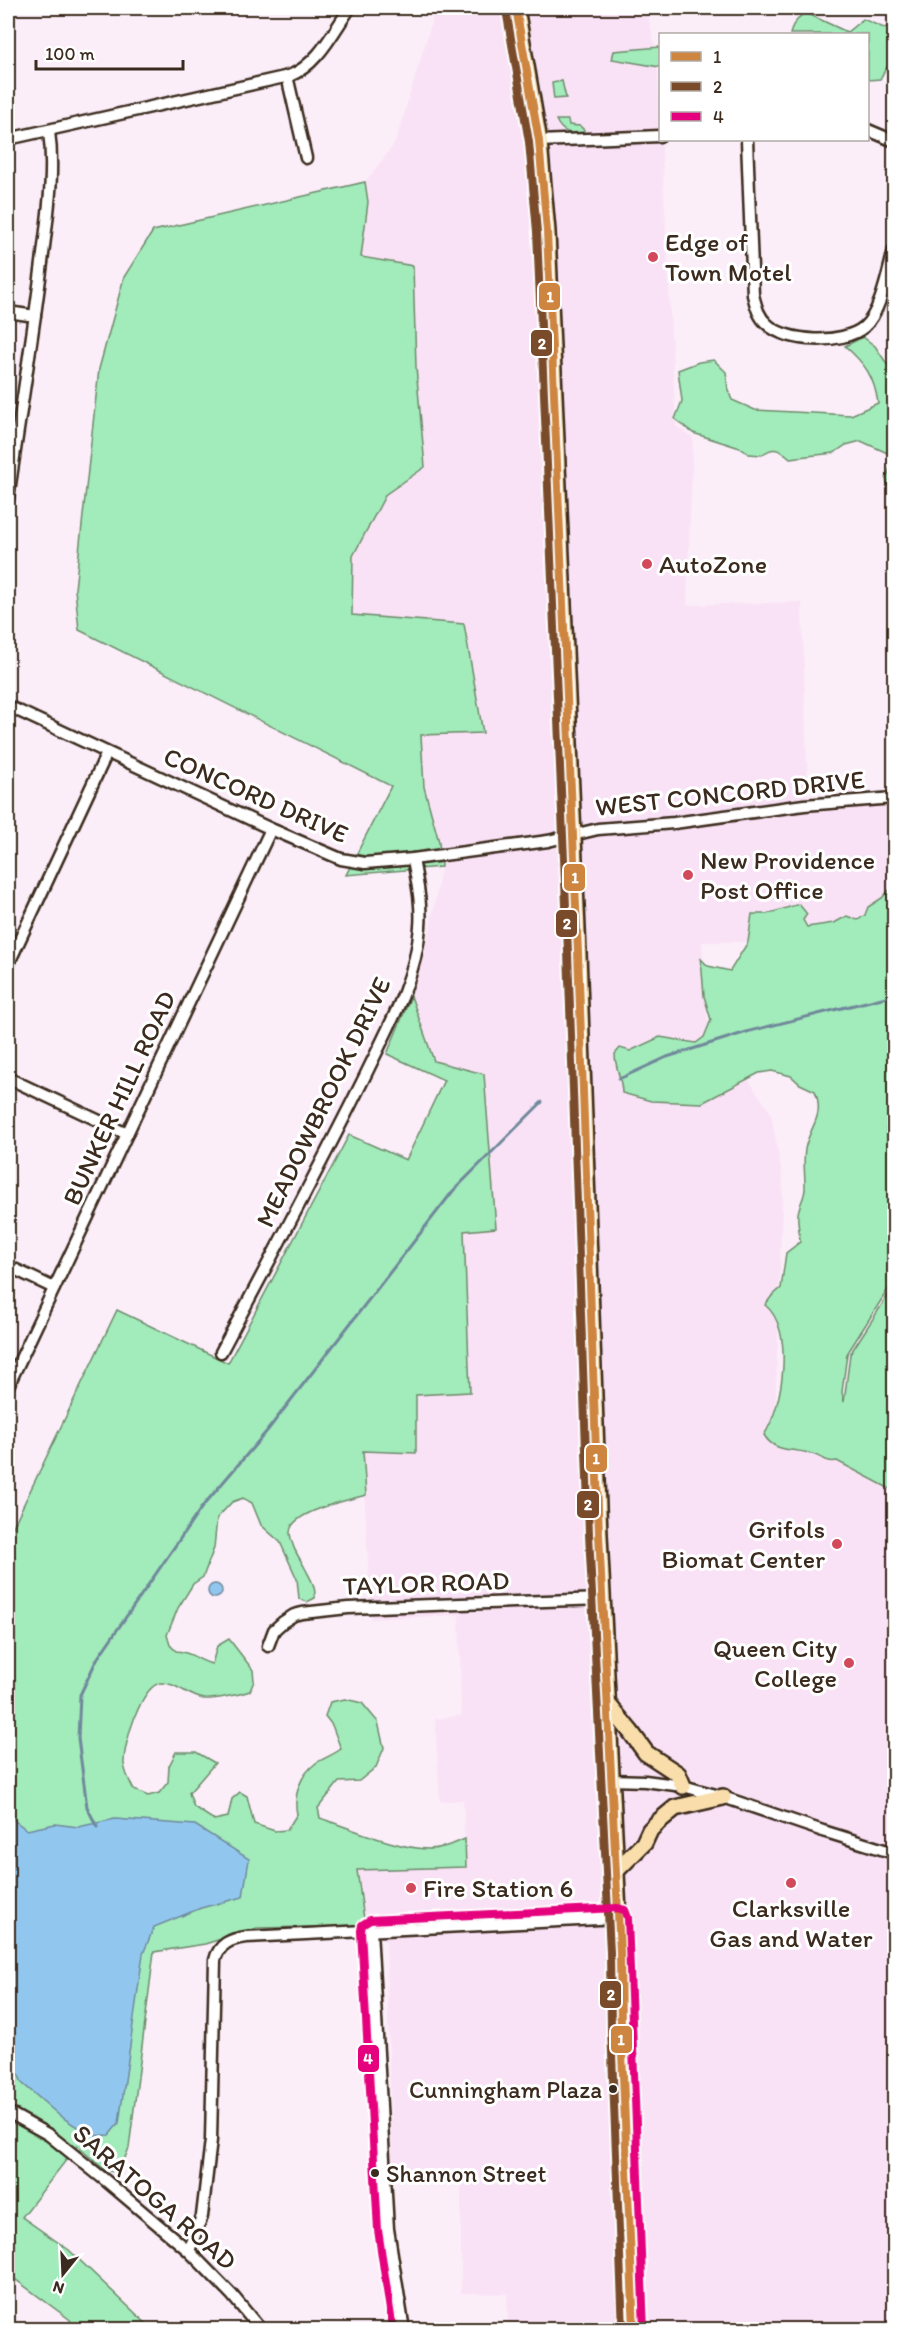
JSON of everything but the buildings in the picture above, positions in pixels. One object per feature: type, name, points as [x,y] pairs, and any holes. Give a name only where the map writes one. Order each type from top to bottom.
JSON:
[{"type":"highway","points":[[516,8],[539,141],[550,288],[634,2330]]},
{"type":"highway","points":[[607,1703],[646,1753],[678,1774],[683,1786]]},
{"type":"highway","points":[[615,1872],[644,1843],[650,1830],[675,1808],[723,1797]]},
{"type":"street","points":[[8,139],[299,72],[316,58],[350,8]]},
{"type":"street","points":[[287,76],[306,158]]},
{"type":"street","points":[[8,499],[35,316],[51,186],[52,154],[49,131]]},
{"type":"street","points":[[869,131],[894,141]]},
{"type":"street","points":[[539,141],[659,136]]},
{"type":"street","points":[[747,141],[753,295],[758,313],[767,325],[794,337],[810,339],[849,336],[864,327],[875,311],[894,250]]},
{"type":"street","points":[[8,312],[35,316]]},
{"type":"street","name":"CONCORD DRIVE","points":[[8,706],[271,829],[342,859],[365,863],[413,859],[544,841],[571,835]]},
{"type":"street","points":[[8,965],[107,753]]},
{"type":"street","name":"WEST CONCORD DRIVE","points":[[571,835],[598,829],[674,823],[801,806],[894,798]]},
{"type":"street","name":"BUNKER HILL ROAD","points":[[8,1386],[271,829]]},
{"type":"street","name":"MEADOWBROOK DRIVE","points":[[221,1352],[339,1131],[384,1039],[400,1000],[413,966],[420,928],[420,900],[413,859]]},
{"type":"street","points":[[8,1078],[127,1134]]},
{"type":"street","points":[[8,1266],[54,1288]]},
{"type":"street","name":"TAYLOR ROAD","points":[[268,1646],[274,1630],[294,1615],[302,1613],[348,1608],[603,1599]]},
{"type":"street","points":[[610,1780],[683,1786],[894,1853]]},
{"type":"street","points":[[189,2251],[202,2216],[211,2140],[215,1960],[220,1948],[234,1938],[246,1937],[618,1918]]},
{"type":"street","points":[[371,1930],[388,2229],[404,2330]]},
{"type":"street","name":"SARATOGA ROAD","points":[[8,2112],[49,2135],[189,2251],[232,2295],[261,2330]]},
{"type":"shaded area","points":[[436,8],[646,8],[657,53],[659,141],[661,141],[676,426],[693,438],[687,605],[802,602],[808,799],[894,790],[894,915],[744,942],[702,942],[707,1018],[771,1113],[783,1180],[774,1446],[809,1447],[894,1491],[894,2329],[508,2329],[507,2294],[461,2293],[461,2169],[392,2170],[386,1942],[365,1926],[357,1870],[466,1867],[463,1800],[440,1802],[435,1719],[461,1715],[459,1615],[371,1619],[362,1451],[416,1395],[470,1391],[464,1231],[496,1228],[484,1074],[434,1061],[411,996],[430,930],[441,867],[439,842],[424,787],[421,735],[483,733],[352,615],[353,556],[386,494],[425,467],[416,367],[413,266],[361,257],[368,202],[365,182],[395,143]]},
{"type":"green space","points":[[804,12],[847,32],[863,19],[884,28],[894,24],[894,58],[880,79],[869,80],[869,33],[790,33],[793,25]]},
{"type":"green space","points":[[659,47],[659,67],[612,59],[614,51]]},
{"type":"green space","points":[[562,81],[566,98],[554,99],[552,83]]},
{"type":"green space","points":[[556,120],[568,120],[569,125],[580,126],[584,130],[583,134],[567,132]]},
{"type":"green space","points":[[365,182],[368,202],[361,257],[413,266],[416,367],[425,467],[386,494],[353,556],[352,615],[464,624],[483,733],[421,735],[424,787],[439,842],[441,867],[346,875],[391,786],[79,630],[75,589],[99,369],[124,277],[153,231]]},
{"type":"green space","points":[[863,337],[875,346],[887,364],[894,369],[894,456],[861,441],[846,445],[834,453],[790,458],[776,450],[770,450],[762,455],[749,454],[740,448],[693,433],[675,419],[682,401],[678,370],[699,362],[714,360],[726,372],[728,390],[732,400],[755,410],[851,415],[878,403],[868,371],[845,346]]},
{"type":"green space","points":[[894,456],[894,504],[886,479]]},
{"type":"green space","points":[[894,887],[894,1114],[886,1129],[894,1172],[894,1280],[847,1354],[842,1392],[844,1402],[850,1354],[894,1286],[894,1491],[837,1461],[828,1461],[808,1453],[780,1448],[764,1435],[776,1406],[783,1368],[780,1331],[774,1316],[765,1305],[781,1288],[786,1253],[800,1242],[798,1217],[805,1190],[805,1149],[818,1114],[818,1100],[815,1091],[800,1084],[791,1076],[772,1071],[759,1073],[702,1103],[651,1101],[622,1093],[615,1054],[620,1048],[630,1051],[660,1037],[696,1043],[704,1037],[711,1020],[704,996],[701,959],[708,966],[730,971],[748,942],[752,914],[767,914],[799,904],[807,914],[803,920],[807,927],[834,923],[847,916],[858,920],[865,915],[868,907],[882,898]]},
{"type":"green space","points":[[411,996],[434,1061],[484,1074],[496,1228],[464,1231],[470,1392],[416,1395],[416,1453],[363,1451],[366,1495],[309,1513],[292,1526],[290,1533],[292,1542],[315,1590],[315,1598],[307,1602],[299,1599],[297,1579],[280,1542],[261,1525],[252,1503],[243,1498],[232,1502],[217,1518],[214,1548],[203,1577],[193,1584],[178,1608],[167,1635],[170,1645],[176,1651],[212,1664],[217,1646],[229,1639],[253,1670],[254,1681],[250,1691],[208,1699],[198,1698],[167,1683],[154,1686],[140,1705],[130,1731],[124,1764],[134,1790],[148,1796],[159,1793],[168,1782],[169,1766],[176,1752],[196,1752],[215,1763],[189,1793],[194,1807],[214,1820],[228,1817],[232,1799],[240,1792],[247,1796],[254,1824],[275,1831],[287,1830],[297,1814],[297,1793],[306,1773],[316,1763],[341,1749],[332,1725],[325,1716],[330,1702],[345,1699],[362,1703],[378,1722],[384,1748],[376,1767],[359,1781],[339,1782],[318,1808],[320,1818],[403,1846],[439,1848],[465,1839],[466,1867],[357,1870],[365,1926],[257,1928],[205,1944],[154,1952],[129,2148],[119,2172],[106,2171],[77,2146],[22,2217],[69,2250],[152,2329],[78,2329],[69,2319],[8,2274],[8,1537],[117,1310],[228,1363],[349,1135],[406,1160],[444,1080],[387,1054]]},
{"type":"water","points":[[212,1584],[218,1584],[222,1591],[218,1598],[212,1598],[208,1594],[208,1588]]},
{"type":"water","points":[[8,1803],[15,1821],[27,1830],[55,1824],[78,1827],[115,1819],[195,1825],[249,1859],[243,1897],[201,1908],[154,1927],[143,1954],[119,2123],[109,2135],[91,2136],[60,2116],[22,2083],[8,2049]]},
{"type":"waterway","points":[[619,1079],[667,1057],[750,1031],[894,995]]},
{"type":"waterway","points":[[97,1827],[87,1807],[78,1738],[80,1695],[97,1659],[202,1507],[267,1431],[453,1191],[542,1102]]},
{"type":"transit line","name":"1","points":[[516,8],[539,141],[547,231],[578,952],[599,1534],[620,1952],[621,2029],[634,2330]]},
{"type":"transit line","name":"2","points":[[506,10],[529,142],[537,232],[568,952],[589,1534],[610,1952],[623,2330]]},
{"type":"transit line","name":"4","points":[[393,2330],[378,2230],[362,1925],[370,1920],[617,1908],[625,1910],[628,1918],[644,2330]]},
{"type":"place","name":"Edge of Town Motel","points":[[653,257]]},
{"type":"place","name":"AutoZone","points":[[647,564]]},
{"type":"place","name":"New Providence Post Office","points":[[688,875]]},
{"type":"place","name":"Grifols Biomat Center","points":[[837,1544]]},
{"type":"place","name":"Queen City College","points":[[849,1663]]},
{"type":"place","name":"Clarksville Gas and Water","points":[[791,1883]]},
{"type":"place","name":"Fire Station 6","points":[[411,1888]]},
{"type":"place","name":"Cunningham Plaza","points":[[613,2089]]},
{"type":"place","name":"Shannon Street","points":[[375,2173]]}]
